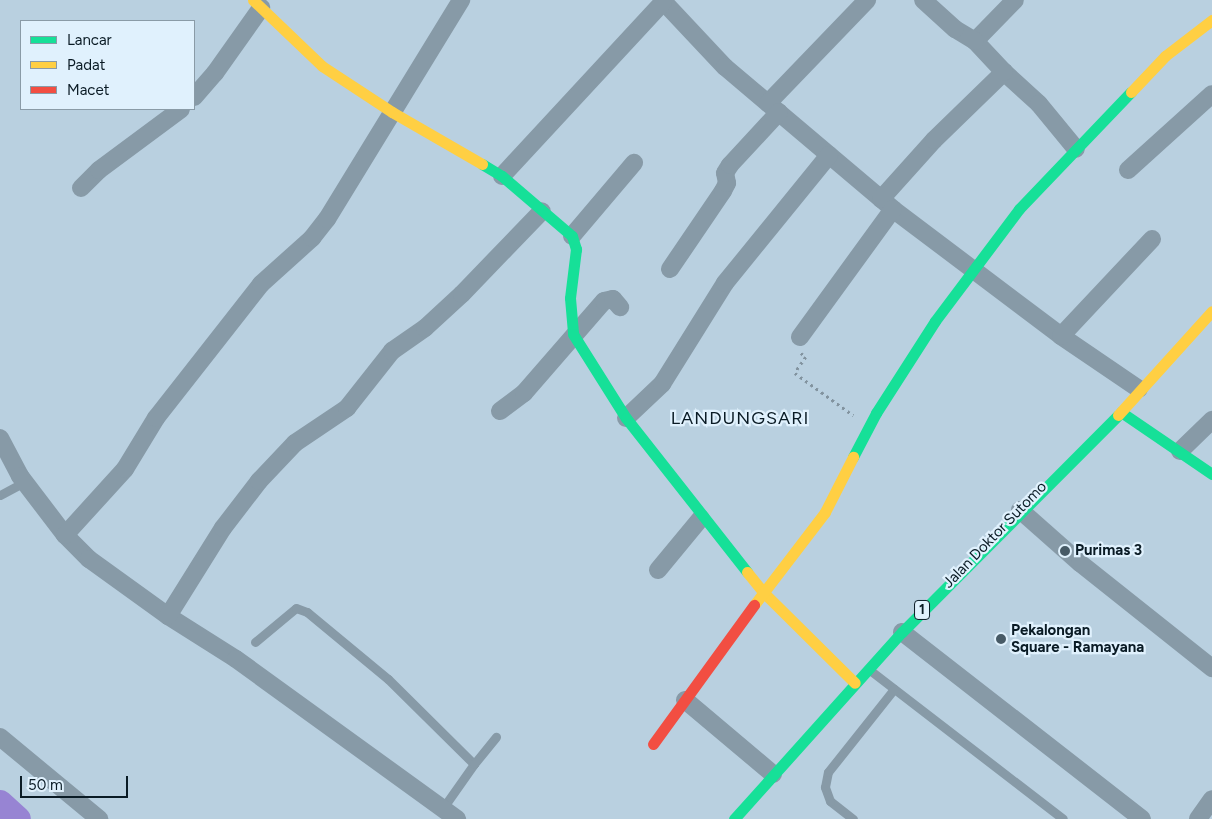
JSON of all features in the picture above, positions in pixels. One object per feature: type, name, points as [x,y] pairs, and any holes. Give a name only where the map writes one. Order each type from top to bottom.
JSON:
[{"type":"main road","points":[[257,4],[322,66],[392,112],[502,176],[572,236],[576,249],[570,298],[574,334],[626,418],[701,518],[763,592],[855,683]]},
{"type":"main road","points":[[653,744],[763,592],[825,512],[842,485],[868,428],[935,321],[1019,209],[1165,56],[1212,20]]},
{"type":"main road","name":"1","points":[[1120,412],[1212,311]]},
{"type":"main road","points":[[1120,412],[1212,474]]},
{"type":"main road","name":"Jalan Doktor Sutomo","points":[[734,819],[902,632],[1020,510],[1120,412]]},
{"type":"street","points":[[65,535],[125,469],[156,418],[261,284],[327,219],[462,0]]},
{"type":"street","points":[[670,270],[723,191],[727,183],[725,173],[730,165],[774,107],[867,0]]},
{"type":"street","points":[[923,0],[955,29],[975,41],[1004,72],[1039,104],[1076,149]]},
{"type":"street","points":[[975,41],[1015,0]]},
{"type":"street","points":[[502,176],[663,1],[725,66],[887,204],[972,271],[1061,336],[1139,389]]},
{"type":"street","points":[[195,96],[215,73],[257,4]]},
{"type":"street","points":[[800,337],[887,204],[934,140],[1004,72]]},
{"type":"street","points":[[1128,170],[1212,94]]},
{"type":"street","points":[[81,188],[99,170],[180,110]]},
{"type":"street","points":[[626,418],[662,384],[725,284],[830,155]]},
{"type":"street","points":[[572,236],[634,163]]},
{"type":"street","points":[[168,616],[223,528],[265,474],[295,443],[347,408],[392,351],[425,328],[462,294],[542,211]]},
{"type":"street","points":[[1061,336],[1152,239]]},
{"type":"street","points":[[500,412],[524,393],[604,302],[613,299],[620,308]]},
{"type":"street","points":[[1180,452],[1212,420]]},
{"type":"street","points":[[0,438],[24,482],[65,535],[89,559],[168,616],[236,658],[457,819]]},
{"type":"street","points":[[1020,510],[1080,563],[1212,668]]},
{"type":"street","points":[[658,570],[701,518]]},
{"type":"street","points":[[902,632],[1142,819]]},
{"type":"street","points":[[685,700],[773,774]]},
{"type":"street","points":[[0,737],[99,819]]},
{"type":"street","points":[[1198,819],[1212,799]]},
{"type":"lane","points":[[0,495],[24,482]]},
{"type":"lane","points":[[255,642],[296,608],[307,612],[388,679],[474,764]]},
{"type":"lane","points":[[869,669],[1063,819]]},
{"type":"lane","points":[[853,819],[830,801],[825,787],[828,772],[894,689]]},
{"type":"lane","points":[[443,808],[496,737]]},
{"type":"path","points":[[800,337],[794,346],[806,357],[795,373],[868,428]]},
{"type":"waterway","points":[[0,803],[18,819]]},
{"type":"traffic: fast","points":[[853,457],[876,413],[935,321],[1019,209],[1131,92]]},
{"type":"traffic: fast","points":[[482,164],[502,176],[572,236],[576,249],[570,298],[573,334],[626,418],[747,572]]},
{"type":"traffic: fast","points":[[1121,412],[1212,474]]},
{"type":"traffic: fast","points":[[734,819],[902,632],[1118,415]]},
{"type":"traffic: slow","points":[[253,0],[322,66],[392,112],[482,164]]},
{"type":"traffic: slow","points":[[1131,92],[1165,56],[1212,20]]},
{"type":"traffic: slow","points":[[1118,415],[1212,311]]},
{"type":"traffic: slow","points":[[754,605],[825,512],[853,457]]},
{"type":"traffic: slow","points":[[747,572],[763,592],[855,683]]},
{"type":"traffic: jam","points":[[653,744],[754,605]]},
{"type":"place","name":"Purimas 3","points":[[1065,551]]},
{"type":"place","name":"Pekalongan Square - Ramayana","points":[[1001,639]]},
{"type":"district","name":"LANDUNGSARI","points":[[740,418]]}]
